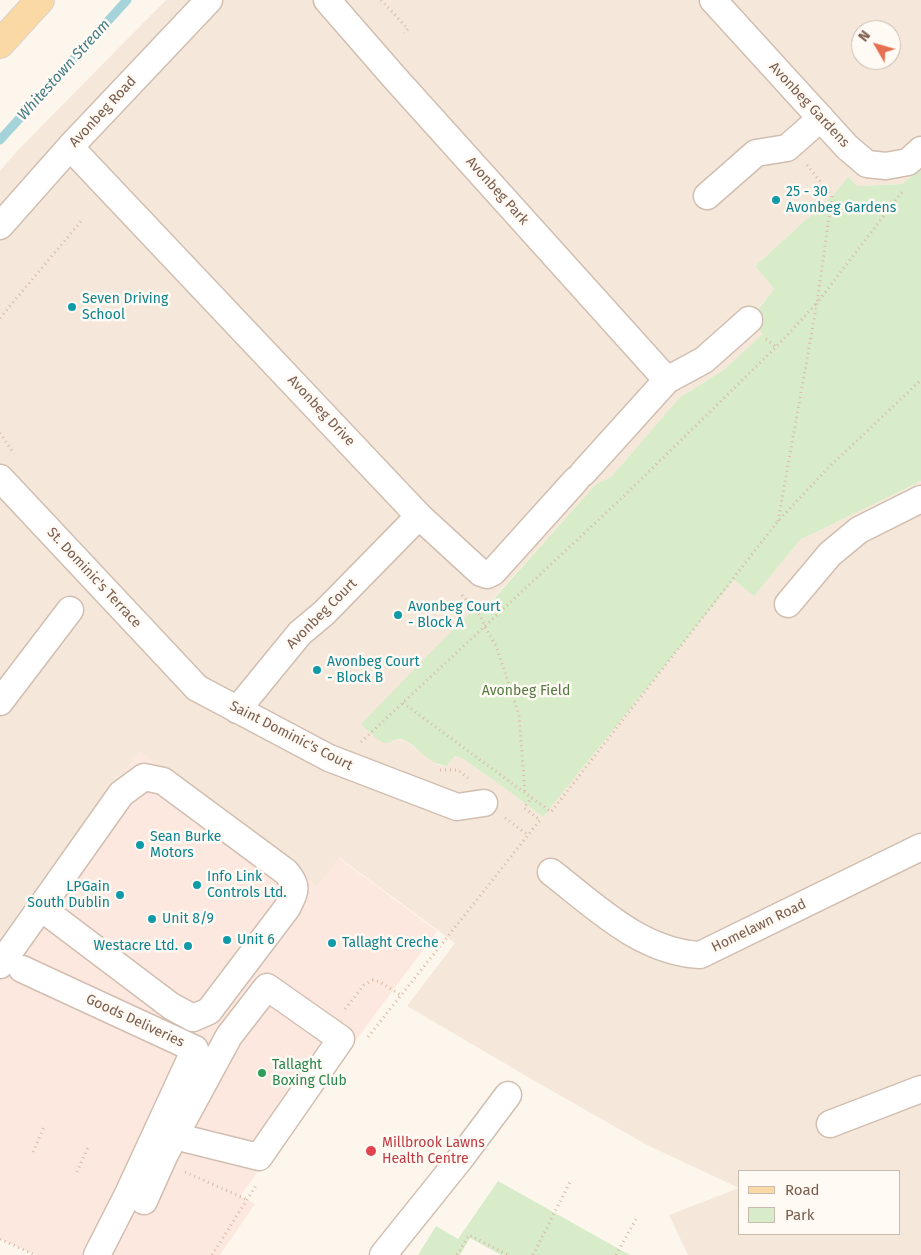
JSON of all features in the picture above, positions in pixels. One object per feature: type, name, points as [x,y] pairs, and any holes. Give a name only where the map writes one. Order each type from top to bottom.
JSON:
[{"type":"main road","points":[[0,44],[40,0]]},
{"type":"street","name":"Avonbeg Road","points":[[0,226],[70,147],[209,0]]},
{"type":"street","name":"Avonbeg Park","points":[[327,0],[667,380]]},
{"type":"street","name":"Avonbeg Gardens","points":[[713,0],[847,147],[867,164],[886,166],[908,162],[921,150]]},
{"type":"street","points":[[707,196],[756,153],[787,148],[821,118]]},
{"type":"street","name":"Avonbeg Drive","points":[[70,147],[419,516],[476,570],[486,575],[492,572],[505,559],[667,380]]},
{"type":"street","points":[[667,380],[704,360],[749,320]]},
{"type":"street","name":"St. Dominic's Terrace","points":[[0,478],[188,680]]},
{"type":"street","points":[[788,604],[830,554],[859,530],[921,499]]},
{"type":"street","name":"Avonbeg Court","points":[[237,710],[300,633],[324,613],[419,516]]},
{"type":"street","points":[[0,702],[70,610]]},
{"type":"street","name":"Saint Dominic's Court","points":[[188,680],[197,688],[237,710],[347,766],[457,807],[491,808]]},
{"type":"street","points":[[11,967],[40,907],[121,794],[144,777],[163,781],[286,872],[294,881],[295,890],[287,908],[209,1011],[193,1018],[171,1006],[40,907]]},
{"type":"street","name":"Homelawn Road","points":[[551,872],[625,929],[661,948],[684,954],[700,954],[920,849]]},
{"type":"street","name":"Goods Deliveries","points":[[11,967],[195,1049],[154,1159]]},
{"type":"street","points":[[97,1255],[154,1159],[174,1136],[229,1036],[267,987],[341,1039],[259,1156],[174,1136]]},
{"type":"street","points":[[830,1124],[921,1089]]},
{"type":"street","points":[[383,1255],[460,1159],[508,1095]]},
{"type":"street","points":[[144,1202],[154,1159]]},
{"type":"path","points":[[381,0],[408,29],[404,33]]},
{"type":"path","points":[[362,741],[625,495],[776,347],[817,303],[906,186]]},
{"type":"path","points":[[778,521],[817,303],[832,196]]},
{"type":"path","points":[[0,318],[82,220]]},
{"type":"path","points":[[403,702],[551,812],[778,521],[827,469],[921,380]]},
{"type":"path","points":[[471,604],[480,615],[496,646],[519,715],[526,792]]},
{"type":"path","points":[[364,1042],[540,820],[524,808],[532,797]]},
{"type":"path","points":[[491,808],[528,835]]},
{"type":"path","points":[[343,1012],[364,986],[373,980],[380,982],[402,996]]},
{"type":"path","points":[[33,1152],[44,1127]]},
{"type":"path","points":[[77,1172],[88,1147]]},
{"type":"path","points":[[154,1159],[246,1199]]},
{"type":"path","points":[[533,1255],[570,1182]]},
{"type":"path","points":[[212,1255],[257,1183]]},
{"type":"path","points":[[616,1255],[636,1219]]},
{"type":"path","points":[[457,1255],[469,1234],[508,1255]]},
{"type":"path","points":[[0,1239],[35,1255]]},
{"type":"shaded area","points":[[166,0],[921,0],[921,169],[902,184],[858,186],[848,177],[832,196],[755,266],[774,289],[753,315],[764,334],[722,371],[679,398],[612,476],[595,485],[482,611],[477,605],[434,650],[389,743],[397,739],[405,740],[438,765],[447,766],[455,756],[463,759],[543,817],[734,580],[754,595],[800,540],[921,481],[921,1255],[688,1255],[669,1215],[738,1188],[738,1235],[901,1235],[901,1170],[738,1170],[738,1188],[647,1145],[407,1006],[455,943],[340,858],[317,887],[140,752],[0,941],[0,171],[18,150]]},
{"type":"shaded area","points":[[140,751],[317,887],[339,858],[437,931],[240,1196],[255,1204],[220,1255],[36,1255],[0,1239],[0,945],[41,884]]},
{"type":"green space","name":"Avonbeg Field","points":[[921,169],[921,481],[800,540],[754,596],[734,580],[543,817],[463,759],[455,756],[447,766],[433,762],[410,743],[401,739],[388,743],[383,742],[361,724],[477,605],[483,611],[595,485],[612,476],[679,398],[722,371],[763,334],[750,320],[774,289],[755,266],[832,196],[848,177],[858,186],[902,184]]},
{"type":"green space","points":[[498,1181],[630,1255],[501,1255],[470,1238],[460,1255],[418,1255],[436,1226],[458,1239]]},
{"type":"waterway","name":"Whitestown Stream","points":[[0,140],[127,0]]},
{"type":"place","name":"25 - 30 Avonbeg Gardens","points":[[776,200]]},
{"type":"place","name":"Seven Driving School","points":[[72,307]]},
{"type":"place","name":"Avonbeg Court - Block A","points":[[398,615]]},
{"type":"place","name":"Avonbeg Court - Block B","points":[[317,670]]},
{"type":"place","name":"Sean Burke Motors","points":[[140,845]]},
{"type":"place","name":"Info Link Controls Ltd.","points":[[197,885]]},
{"type":"place","name":"LPGain South Dublin","points":[[120,895]]},
{"type":"place","name":"Unit 8/9","points":[[152,919]]},
{"type":"place","name":"Unit 6","points":[[227,940]]},
{"type":"place","name":"Tallaght Creche","points":[[332,943]]},
{"type":"place","name":"Westacre Ltd.","points":[[188,946]]},
{"type":"place","name":"Tallaght Boxing Club","points":[[262,1073]]},
{"type":"place","name":"Millbrook Lawns Health Centre","points":[[371,1151]]}]
